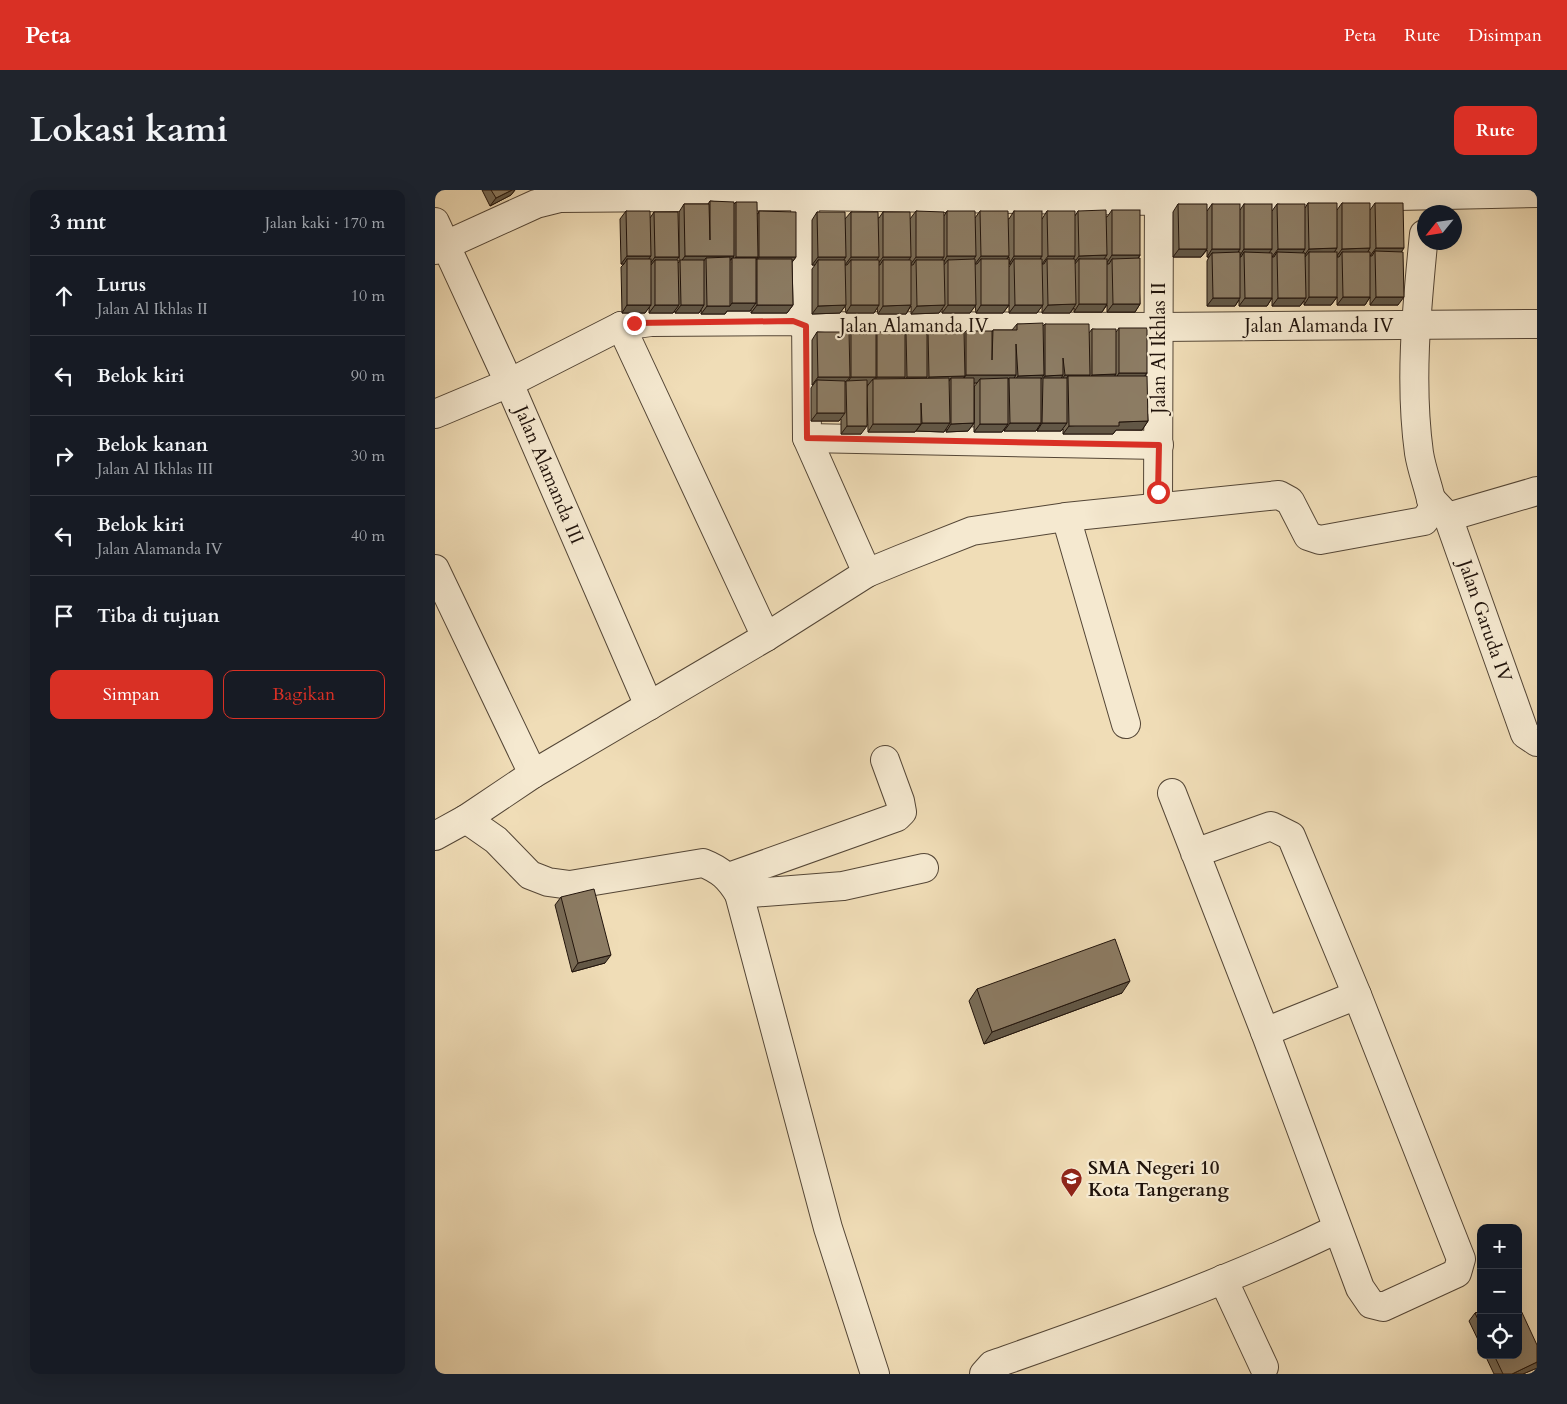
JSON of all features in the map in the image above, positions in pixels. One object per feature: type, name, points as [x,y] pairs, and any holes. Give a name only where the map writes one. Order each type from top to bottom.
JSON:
[{"type":"street","points":[[438,239],[536,204],[560,198],[805,193],[1428,199],[1537,193]]},
{"type":"street","points":[[805,193],[807,438],[867,573]]},
{"type":"street","name":"Jalan Al Ikhlas II","points":[[1158,507],[1159,196]]},
{"type":"street","name":"Jalan Alamanda III","points":[[438,239],[509,383],[649,706]]},
{"type":"street","name":"Jalan Garuda IV","points":[[1423,250],[1415,326],[1416,411],[1419,454],[1437,510],[1525,734],[1537,742]]},
{"type":"street","name":"Jalan Alamanda IV","points":[[435,414],[509,383],[621,326],[651,322],[793,321],[806,326],[1160,327],[1537,324]]},
{"type":"street","points":[[621,326],[766,637]]},
{"type":"street","points":[[807,438],[1159,445]]},
{"type":"street","points":[[435,836],[466,819],[533,774],[766,637],[867,573],[973,532],[1067,517],[1279,495],[1290,501],[1308,536],[1319,540],[1424,521],[1437,510],[1537,491]]},
{"type":"street","points":[[1067,517],[1126,724]]},
{"type":"street","points":[[435,569],[533,774]]},
{"type":"street","points":[[734,886],[897,817],[901,812],[900,801],[885,760]]},
{"type":"street","points":[[1172,794],[1265,1032],[1359,1288],[1371,1304],[1383,1307],[1457,1273],[1461,1260],[1357,995],[1291,836],[1271,826],[1195,852]]},
{"type":"street","points":[[466,819],[496,840],[530,875],[548,882],[570,885],[703,863],[718,868],[734,886],[828,1228],[875,1374]]},
{"type":"street","points":[[734,886],[843,886],[924,868]]},
{"type":"street","points":[[1265,1032],[1357,995]]},
{"type":"street","points":[[984,1374],[992,1365],[1126,1318],[1294,1250],[1337,1229]]},
{"type":"street","points":[[1223,1279],[1264,1367]]},
{"type":"building","points":[[491,190],[512,190],[496,198]]},
{"type":"building","points":[[710,201],[734,202],[734,256],[685,256],[684,204],[709,204],[710,240]]},
{"type":"building","points":[[736,202],[757,202],[758,257],[736,257]]},
{"type":"building","points":[[1308,203],[1337,203],[1337,248],[1309,249]]},
{"type":"building","points":[[1342,203],[1370,203],[1370,248],[1342,249]]},
{"type":"building","points":[[1375,203],[1403,203],[1404,248],[1376,248]]},
{"type":"building","points":[[1178,204],[1207,204],[1207,249],[1179,249]]},
{"type":"building","points":[[1212,204],[1240,204],[1240,249],[1212,249]]},
{"type":"building","points":[[1244,204],[1272,204],[1272,249],[1244,249]]},
{"type":"building","points":[[1277,204],[1305,204],[1305,249],[1278,249]]},
{"type":"building","points":[[1106,210],[1107,255],[1079,256],[1078,211]]},
{"type":"building","points":[[1112,210],[1140,210],[1140,255],[1112,255]]},
{"type":"building","points":[[626,211],[650,211],[651,256],[627,256]]},
{"type":"building","points":[[759,211],[796,212],[796,257],[759,257]]},
{"type":"building","points":[[916,211],[944,212],[944,257],[916,257]]},
{"type":"building","points":[[947,211],[975,211],[976,256],[947,256]]},
{"type":"building","points":[[980,211],[1008,211],[1009,256],[981,256]]},
{"type":"building","points":[[1014,211],[1042,211],[1042,256],[1014,256]]},
{"type":"building","points":[[1047,211],[1075,211],[1075,256],[1048,256]]},
{"type":"building","points":[[654,212],[678,212],[679,257],[655,257]]},
{"type":"building","points":[[817,212],[845,212],[846,257],[818,257]]},
{"type":"building","points":[[851,212],[878,212],[879,257],[851,257]]},
{"type":"building","points":[[883,212],[910,212],[911,257],[883,257]]},
{"type":"building","points":[[1375,251],[1403,252],[1404,297],[1376,297]]},
{"type":"building","points":[[1240,252],[1240,298],[1213,298],[1212,253]]},
{"type":"building","points":[[1244,252],[1272,253],[1272,298],[1245,298]]},
{"type":"building","points":[[1277,252],[1305,253],[1306,298],[1278,298]]},
{"type":"building","points":[[1309,252],[1337,252],[1337,297],[1309,297]]},
{"type":"building","points":[[1342,252],[1370,252],[1370,297],[1343,297]]},
{"type":"building","points":[[730,257],[730,306],[707,306],[706,258]]},
{"type":"building","points":[[732,258],[756,258],[756,303],[732,303]]},
{"type":"building","points":[[1140,258],[1140,304],[1113,304],[1112,259]]},
{"type":"building","points":[[627,259],[651,259],[651,305],[627,305]]},
{"type":"building","points":[[757,259],[792,259],[793,305],[757,305]]},
{"type":"building","points":[[975,259],[976,305],[948,305],[948,260]]},
{"type":"building","points":[[981,259],[1009,259],[1009,305],[981,305]]},
{"type":"building","points":[[1014,259],[1042,259],[1043,305],[1015,305]]},
{"type":"building","points":[[1047,259],[1075,259],[1076,304],[1048,305]]},
{"type":"building","points":[[1079,259],[1107,259],[1107,304],[1079,304]]},
{"type":"building","points":[[655,260],[678,260],[679,305],[655,305]]},
{"type":"building","points":[[680,260],[704,260],[704,305],[681,305]]},
{"type":"building","points":[[818,260],[845,260],[846,305],[818,306]]},
{"type":"building","points":[[851,260],[879,260],[879,305],[851,305]]},
{"type":"building","points":[[883,260],[911,260],[911,305],[883,306]]},
{"type":"building","points":[[916,260],[944,260],[945,305],[917,306]]},
{"type":"building","points":[[1043,323],[1044,375],[1018,376],[1016,344],[1016,375],[966,375],[966,331],[992,331],[992,360],[993,330],[1017,330],[1017,324]]},
{"type":"building","points":[[1045,324],[1089,324],[1090,375],[1065,375],[1063,358],[1063,375],[1045,376]]},
{"type":"building","points":[[1119,328],[1147,328],[1147,373],[1119,373]]},
{"type":"building","points":[[1092,329],[1116,329],[1116,374],[1092,375]]},
{"type":"building","points":[[928,331],[964,331],[965,376],[929,377]]},
{"type":"building","points":[[817,332],[849,332],[850,377],[818,377]]},
{"type":"building","points":[[851,332],[876,332],[876,377],[851,377]]},
{"type":"building","points":[[877,332],[905,332],[905,377],[877,377]]},
{"type":"building","points":[[906,332],[927,332],[927,377],[907,377]]},
{"type":"building","points":[[1068,376],[1147,376],[1148,421],[1119,422],[1119,426],[1069,426]]},
{"type":"building","points":[[949,378],[950,423],[922,423],[921,403],[921,424],[873,424],[873,379]]},
{"type":"building","points":[[951,378],[974,378],[974,423],[951,424]]},
{"type":"building","points":[[1008,378],[1008,424],[980,424],[980,379]]},
{"type":"building","points":[[1009,378],[1041,378],[1041,423],[1010,423]]},
{"type":"building","points":[[1043,378],[1067,378],[1067,423],[1042,423]]},
{"type":"building","points":[[817,380],[845,381],[845,413],[817,413]]},
{"type":"building","points":[[867,380],[867,426],[847,426],[846,381]]},
{"type":"building","points":[[594,889],[611,955],[578,963],[561,897]]},
{"type":"building","points":[[1115,939],[1130,981],[992,1032],[977,989]]},
{"type":"building","points":[[1522,1313],[1537,1345],[1537,1362],[1512,1374],[1503,1374],[1496,1359],[1522,1359]]},
{"type":"place","name":"SMA Negeri 10 Kota Tangerang","points":[[1072,1198]]},
{"type":"route","points":[[634,323],[793,321],[806,326],[807,438],[1159,445],[1158,492]]}]
